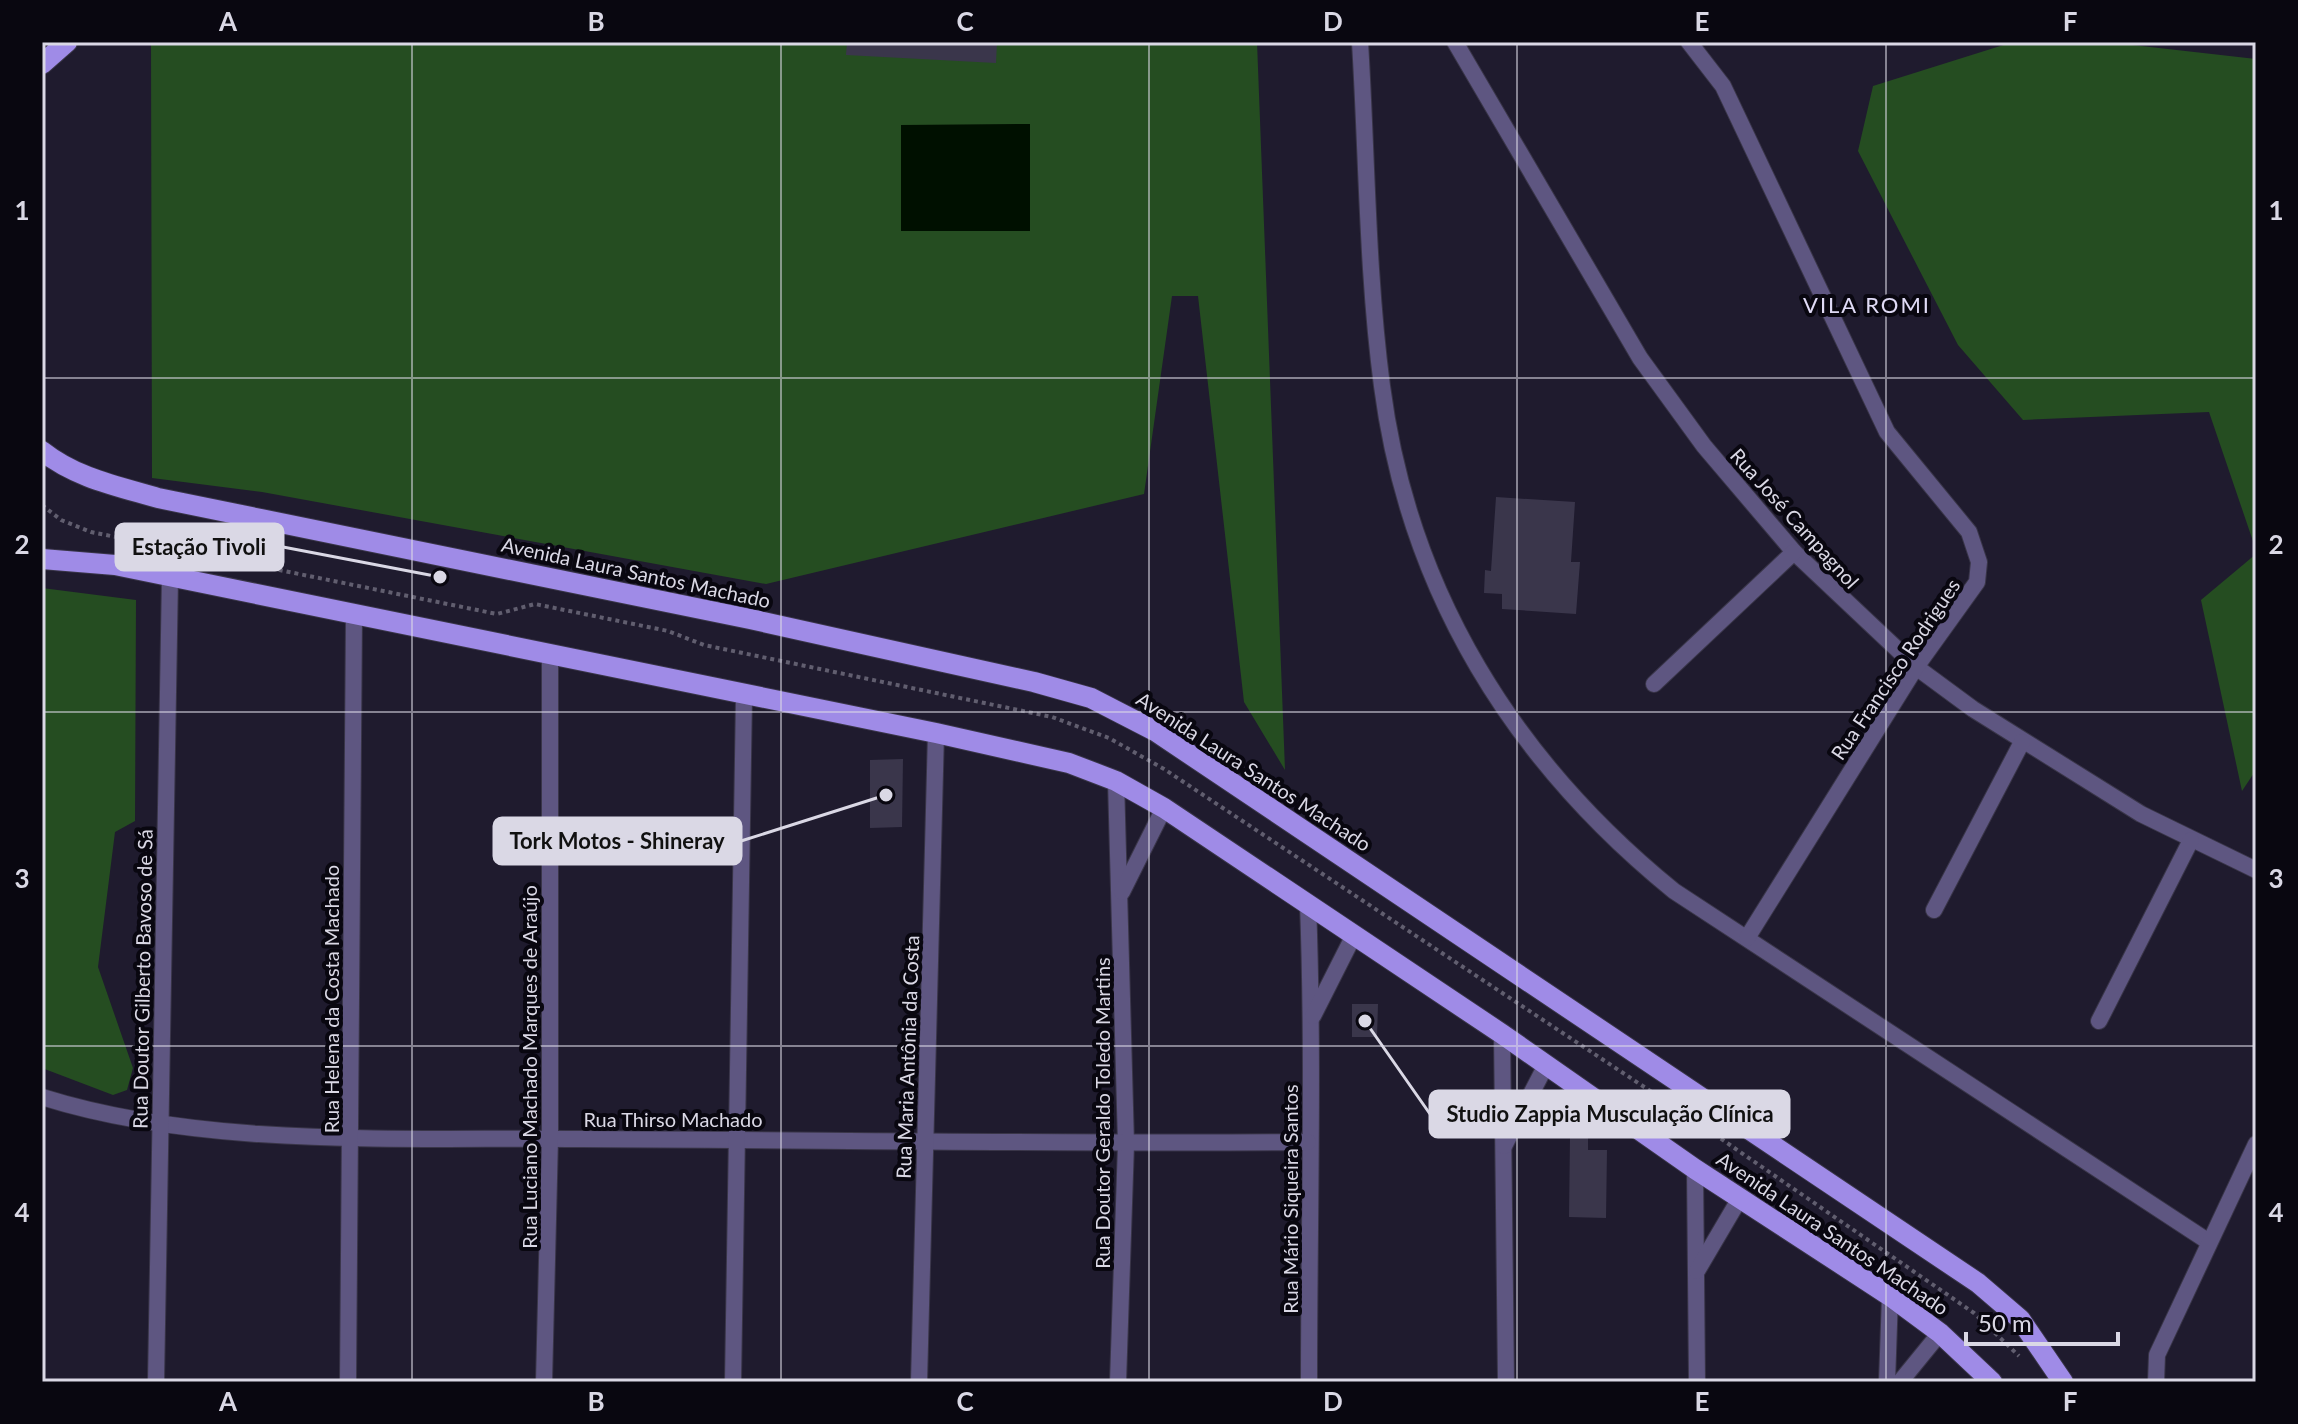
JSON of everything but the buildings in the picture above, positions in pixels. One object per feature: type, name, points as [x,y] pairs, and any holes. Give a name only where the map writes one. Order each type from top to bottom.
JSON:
[{"type":"main road","points":[[42,64],[67,42]]},
{"type":"main road","name":"Avenida Laura Santos Machado","points":[[42,451],[61,466],[97,481],[158,498],[750,619],[1034,682],[1091,698],[1155,731],[1978,1283],[2020,1319],[2063,1382]]},
{"type":"main road","name":"Avenida Laura Santos Machado","points":[[42,559],[115,565],[550,657],[936,733],[1069,763],[1116,781],[1164,808],[1502,1034],[1695,1169],[1890,1296],[1940,1333],[1992,1382]]},
{"type":"street","points":[[1360,42],[1381,386],[1409,515],[1443,602],[1495,698],[1571,797],[1650,871],[2209,1242]]},
{"type":"street","name":"Rua José Campagnol","points":[[1455,42],[1640,358],[1704,446],[1794,552],[1916,667],[2022,742],[2191,840],[2256,870]]},
{"type":"street","name":"Rua Francisco Rodrigues","points":[[1689,42],[1723,86],[1887,432],[1974,541],[1979,562],[1977,582],[1916,667],[1747,938]]},
{"type":"street","points":[[1654,684],[1794,552]]},
{"type":"street","name":"Rua Doutor Gilberto Bavoso de Sá","points":[[156,1382],[170,577]]},
{"type":"street","name":"Rua Helena da Costa Machado","points":[[348,1382],[354,615]]},
{"type":"street","name":"Rua Luciano Machado Marques de Araújo","points":[[544,1382],[550,1138],[550,657]]},
{"type":"street","points":[[733,1382],[744,696]]},
{"type":"street","name":"Rua Maria Antônia da Costa","points":[[919,1382],[936,733]]},
{"type":"street","points":[[1934,910],[2022,742]]},
{"type":"street","name":"Rua Doutor Geraldo Toledo Martins","points":[[1116,781],[1126,1144],[1118,1382]]},
{"type":"street","name":"Rua Doutor Geraldo Toledo Martins","points":[[1121,893],[1164,808]]},
{"type":"street","points":[[2099,1021],[2191,840]]},
{"type":"street","name":"Rua Mário Siqueira Santos","points":[[1308,904],[1313,1017],[1308,1142],[1309,1382]]},
{"type":"street","name":"Rua Mário Siqueira Santos","points":[[1313,1017],[1354,935]]},
{"type":"street","points":[[1502,1034],[1506,1382]]},
{"type":"street","points":[[1503,1147],[1546,1065]]},
{"type":"street","name":"Rua Thirso Machado","points":[[42,1097],[89,1112],[159,1126],[350,1136],[1126,1144],[1308,1142]]},
{"type":"street","points":[[2156,1378],[2157,1355],[2256,1144]]},
{"type":"street","points":[[1695,1169],[1697,1382]]},
{"type":"street","points":[[1696,1272],[1740,1198]]},
{"type":"street","points":[[1887,1382],[1890,1296]]},
{"type":"street","points":[[1900,1382],[1940,1333]]},
{"type":"path","points":[[42,505],[61,520],[91,532],[497,614],[535,604],[624,622],[769,659],[1025,710],[1109,738],[1164,769],[1698,1123],[1974,1313],[2027,1365]]},
{"type":"green space","points":[[151,42],[1257,42],[1285,770],[1244,702],[1198,296],[1172,296],[1144,494],[766,584],[262,492],[152,478]]},
{"type":"green space","points":[[2013,42],[2106,42],[2256,59],[2256,550],[2209,412],[2023,420],[1958,345],[1858,151],[1873,86]]},
{"type":"green space","points":[[2256,554],[2256,770],[2242,791],[2201,600]]},
{"type":"green space","points":[[42,588],[136,600],[135,821],[115,832],[98,967],[133,1068],[127,1090],[113,1095],[42,1068]]},
{"type":"shaded area","points":[[1030,124],[1030,231],[901,231],[901,125]]},
{"type":"place","name":"Estação Tivoli","points":[[440,577]]},
{"type":"place","name":"Tork Motos - Shineray","points":[[886,795]]},
{"type":"place","name":"Studio Zappia Musculação Clínica","points":[[1365,1021]]},
{"type":"district","name":"VILA ROMI","points":[[1867,304]]}]
